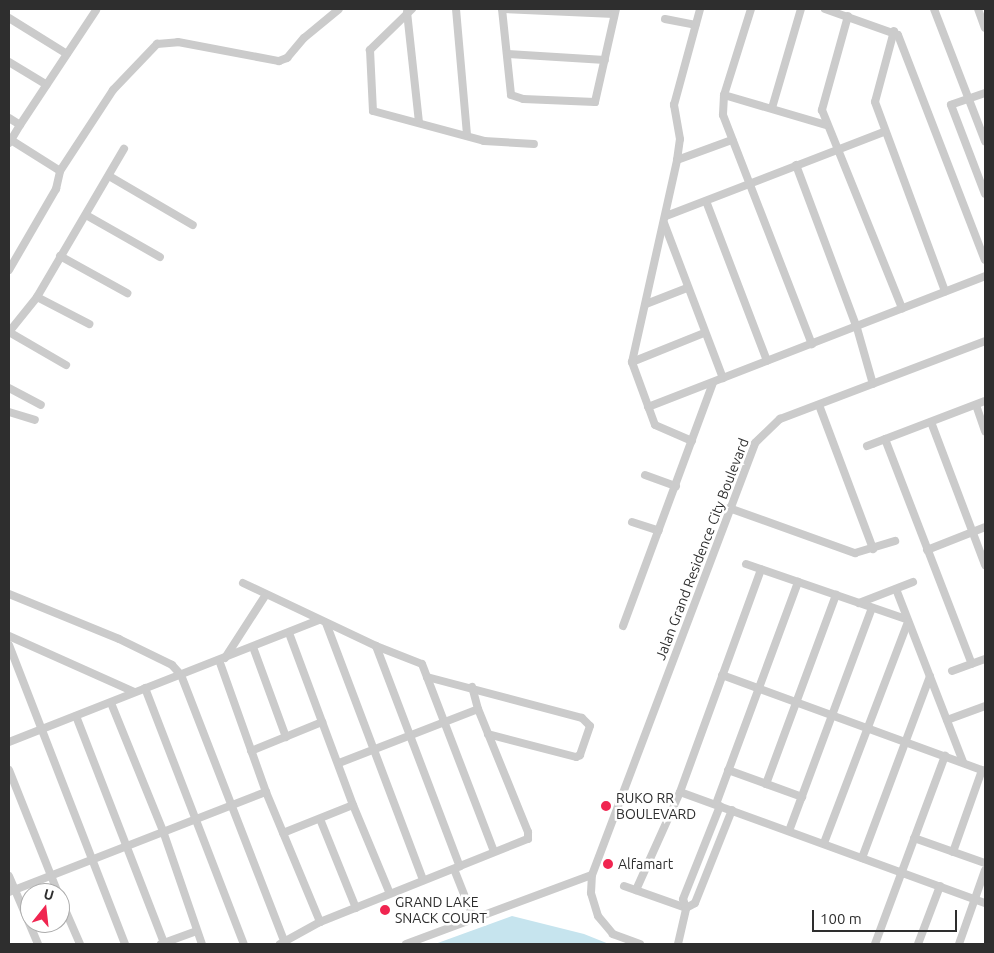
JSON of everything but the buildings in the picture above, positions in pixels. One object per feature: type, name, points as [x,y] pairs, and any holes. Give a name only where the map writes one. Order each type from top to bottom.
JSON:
[{"type":"street","points":[[9,270],[56,190],[60,171],[113,90],[157,44],[178,42],[279,61],[287,58],[304,38],[339,9]]},
{"type":"street","points":[[456,9],[467,135]]},
{"type":"street","points":[[502,9],[615,11],[595,102],[523,99],[511,95],[507,54],[502,9]]},
{"type":"street","points":[[692,440],[656,427],[632,362],[677,160],[680,140],[674,105],[700,9]]},
{"type":"street","points":[[751,9],[724,95],[723,115],[751,182],[812,344]]},
{"type":"street","points":[[772,108],[801,9]]},
{"type":"street","points":[[825,9],[894,31],[900,39],[985,260]]},
{"type":"street","points":[[934,9],[985,142]]},
{"type":"street","points":[[978,9],[985,28]]},
{"type":"street","points":[[60,171],[10,142],[96,10]]},
{"type":"street","points":[[410,10],[419,122]]},
{"type":"street","points":[[410,10],[370,50],[372,111],[419,122],[484,141],[534,144]]},
{"type":"street","points":[[848,16],[823,100],[826,125],[838,149],[902,308]]},
{"type":"street","points":[[9,18],[67,54]]},
{"type":"street","points":[[665,19],[695,25]]},
{"type":"street","points":[[894,31],[875,102],[884,132],[945,291]]},
{"type":"street","points":[[507,54],[605,60]]},
{"type":"street","points":[[9,62],[47,85]]},
{"type":"street","points":[[985,94],[951,105],[985,194]]},
{"type":"street","points":[[724,95],[826,125]]},
{"type":"street","points":[[9,118],[20,125]]},
{"type":"street","points":[[665,219],[751,182],[884,132]]},
{"type":"street","points":[[677,160],[732,140]]},
{"type":"street","points":[[66,365],[9,332],[37,297],[124,149]]},
{"type":"street","points":[[796,165],[857,328],[873,384]]},
{"type":"street","points":[[109,176],[193,224]]},
{"type":"street","points":[[706,201],[767,360]]},
{"type":"street","points":[[86,215],[160,257]]},
{"type":"street","points":[[665,219],[687,288],[723,378]]},
{"type":"street","points":[[60,256],[127,293]]},
{"type":"street","points":[[648,407],[767,360],[857,328],[902,308],[985,276]]},
{"type":"street","points":[[646,304],[687,288]]},
{"type":"street","points":[[37,297],[89,324]]},
{"type":"street","points":[[632,362],[704,333]]},
{"type":"street","name":"Jalan Grand Residence City Boulevard","points":[[640,944],[613,934],[598,916],[591,893],[592,875],[729,508],[759,435],[780,419],[985,341]]},
{"type":"street","points":[[623,626],[713,382]]},
{"type":"street","points":[[9,388],[41,405]]},
{"type":"street","points":[[867,446],[985,401]]},
{"type":"street","points":[[819,405],[873,549]]},
{"type":"street","points":[[976,405],[985,431]]},
{"type":"street","points":[[9,412],[35,420]]},
{"type":"street","points":[[930,422],[985,565]]},
{"type":"street","points":[[885,439],[926,550],[972,664]]},
{"type":"street","points":[[645,475],[676,486]]},
{"type":"street","points":[[729,508],[855,553],[895,541]]},
{"type":"street","points":[[632,522],[659,531]]},
{"type":"street","points":[[926,550],[985,527]]},
{"type":"street","points":[[746,564],[907,620]]},
{"type":"street","points":[[636,890],[680,792],[761,569]]},
{"type":"street","points":[[679,943],[686,908],[683,899],[718,805],[728,770],[798,582]]},
{"type":"street","points":[[859,603],[913,582]]},
{"type":"street","points":[[243,583],[265,596],[322,622],[422,664],[494,852]]},
{"type":"street","points":[[896,589],[963,762]]},
{"type":"street","points":[[9,594],[119,639],[172,665],[181,675],[282,943],[320,922],[528,839],[529,835],[478,709],[472,687]]},
{"type":"street","points":[[766,784],[836,595]]},
{"type":"street","points":[[222,659],[265,596]]},
{"type":"street","points":[[788,831],[872,608]]},
{"type":"street","points":[[824,843],[907,620]]},
{"type":"street","points":[[9,742],[111,703],[134,692],[322,622]]},
{"type":"street","points":[[322,622],[374,750],[423,880]]},
{"type":"street","points":[[289,633],[339,763],[353,805],[390,894]]},
{"type":"street","points":[[9,636],[134,692]]},
{"type":"street","points":[[9,645],[125,944]]},
{"type":"street","points":[[376,646],[473,917]]},
{"type":"street","points":[[253,648],[286,737]]},
{"type":"street","points":[[222,659],[266,792],[320,922]]},
{"type":"street","points":[[952,671],[985,659]]},
{"type":"street","points":[[722,674],[984,770],[953,852]]},
{"type":"street","points":[[862,858],[907,742],[930,676]]},
{"type":"street","points":[[427,677],[472,687],[582,718],[590,726],[580,755],[576,757],[488,734]]},
{"type":"street","points":[[146,688],[244,944]]},
{"type":"street","points":[[111,703],[163,831],[202,944]]},
{"type":"street","points":[[947,720],[985,706]]},
{"type":"street","points":[[339,763],[478,709]]},
{"type":"street","points":[[76,716],[127,844],[163,944],[197,931]]},
{"type":"street","points":[[251,751],[322,722]]},
{"type":"street","points":[[875,944],[945,756]]},
{"type":"street","points":[[9,770],[54,883]]},
{"type":"street","points":[[728,770],[802,796]]},
{"type":"street","points":[[12,891],[127,844],[266,792]]},
{"type":"street","points":[[680,792],[985,903]]},
{"type":"street","points":[[283,833],[353,805]]},
{"type":"street","points":[[686,908],[694,903],[732,810]]},
{"type":"street","points":[[320,819],[356,908]]},
{"type":"street","points":[[914,838],[985,863]]},
{"type":"street","points":[[959,944],[985,870]]},
{"type":"street","points":[[406,944],[473,917],[592,875]]},
{"type":"street","points":[[9,876],[12,891],[38,944]]},
{"type":"street","points":[[624,886],[686,908]]},
{"type":"street","points":[[918,944],[940,886]]},
{"type":"street","points":[[70,921],[80,944]]},
{"type":"water","points":[[512,916],[584,934],[609,944],[435,944]]},
{"type":"place","name":"RUKO RR BOULEVARD","points":[[606,806]]},
{"type":"place","name":"Alfamart","points":[[608,864]]},
{"type":"place","name":"GRAND LAKE SNACK COURT","points":[[385,910]]}]
